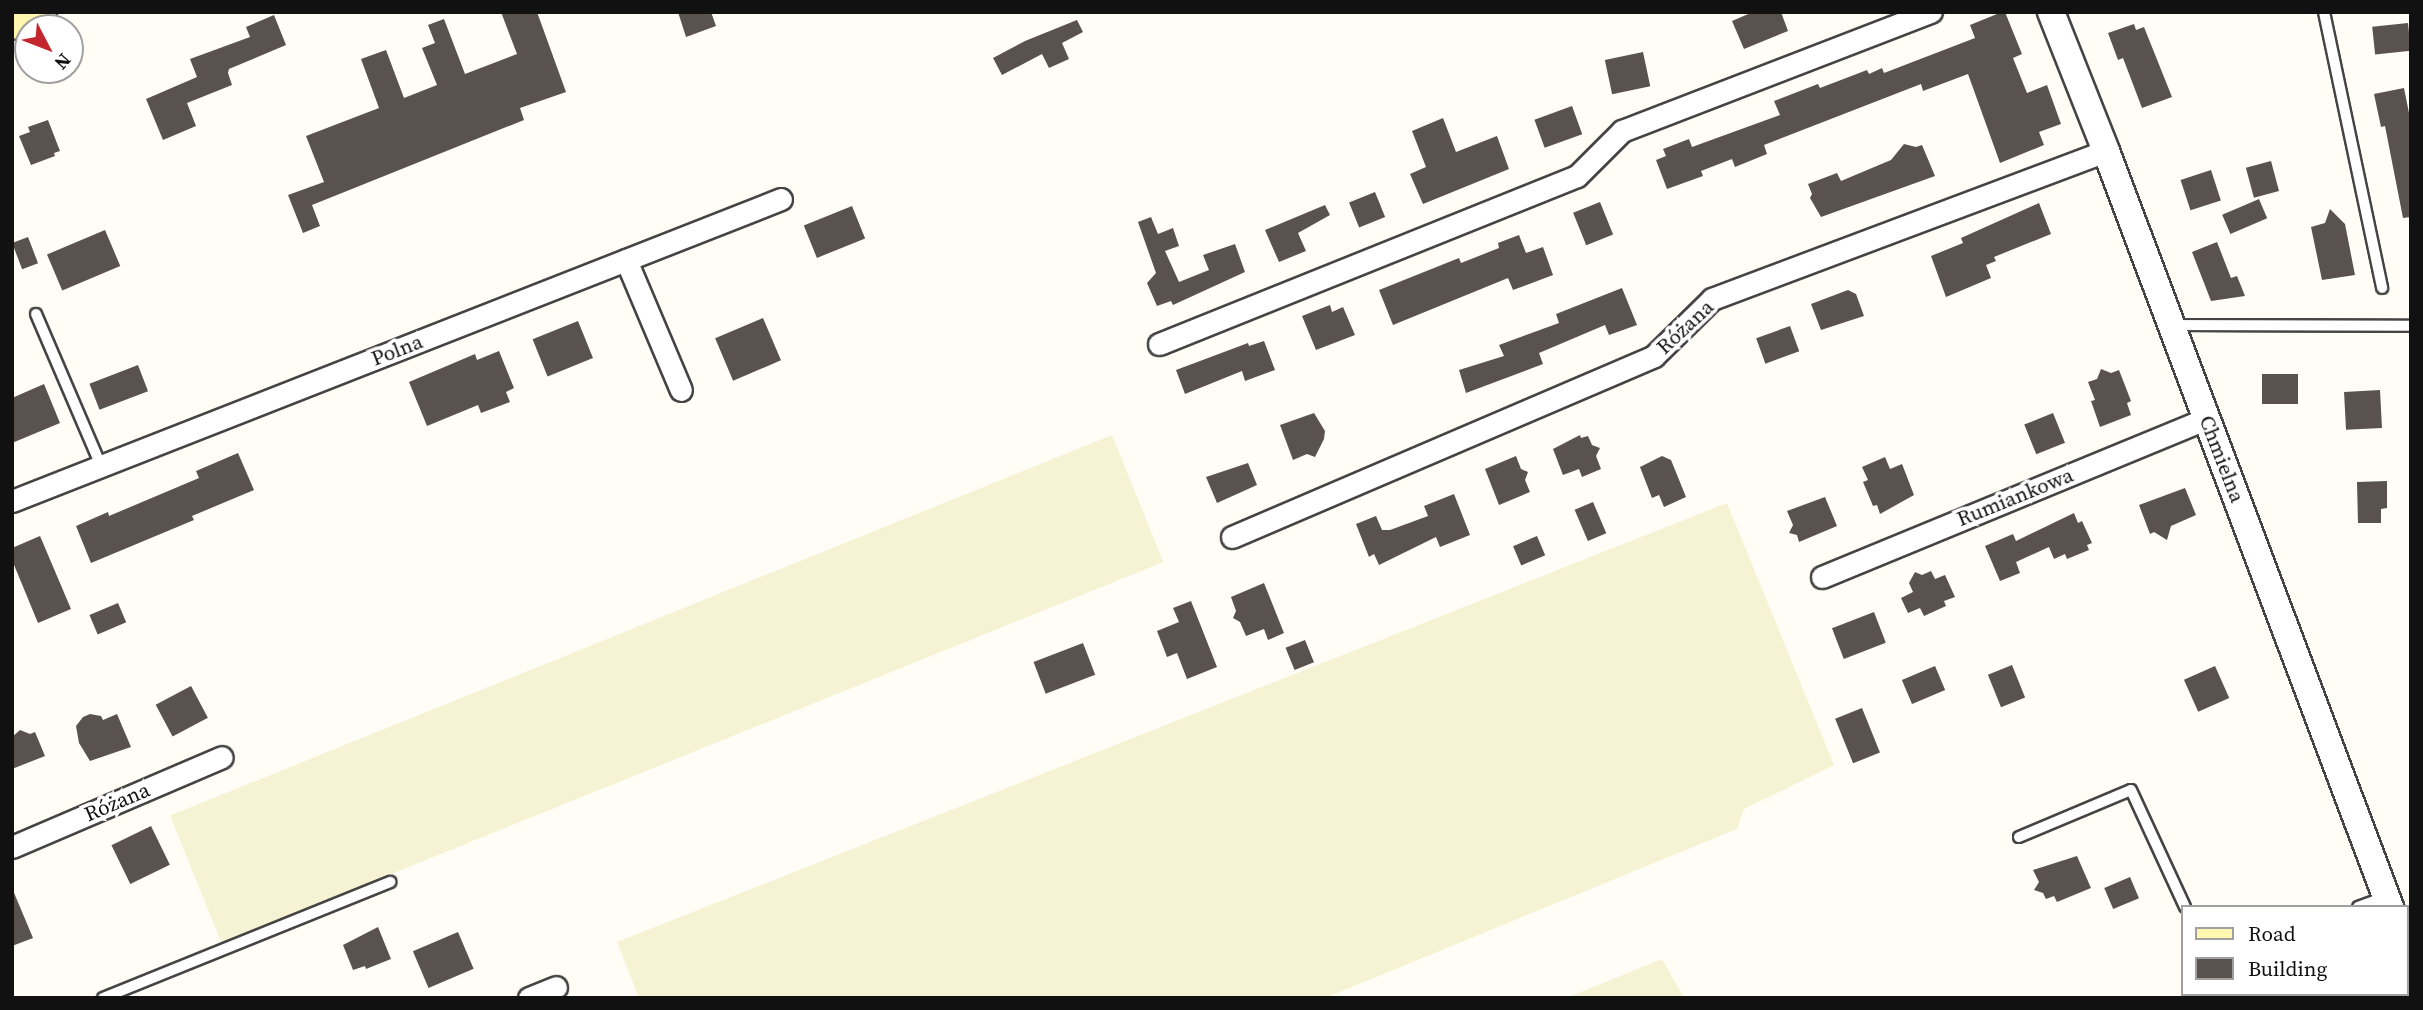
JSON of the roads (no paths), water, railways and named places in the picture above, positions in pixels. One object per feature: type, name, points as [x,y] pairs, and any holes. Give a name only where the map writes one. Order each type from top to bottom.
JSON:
[{"type":"main road","points":[[12,24],[41,12]]},
{"type":"street","points":[[1158,344],[1577,176],[1622,131],[1931,12]]},
{"type":"street","name":"Chmielna","points":[[2051,12],[2106,151],[2388,902]]},
{"type":"street","name":"Różana","points":[[1232,537],[1654,356],[1712,299],[2106,151]]},
{"type":"street","name":"Polna","points":[[12,501],[781,199]]},
{"type":"street","points":[[626,260],[681,390]]},
{"type":"street","name":"Rumiankowa","points":[[1822,577],[2207,418]]},
{"type":"street","name":"Różana","points":[[12,847],[222,757]]},
{"type":"street","points":[[529,998],[556,987]]},
{"type":"lane","points":[[2324,12],[2382,288]]},
{"type":"lane","points":[[36,314],[100,466]]},
{"type":"lane","points":[[2171,325],[2411,326]]},
{"type":"lane","points":[[2019,837],[2132,790],[2184,905]]},
{"type":"lane","points":[[103,998],[390,882]]},
{"type":"lane","points":[[2370,905],[2388,902]]}]
